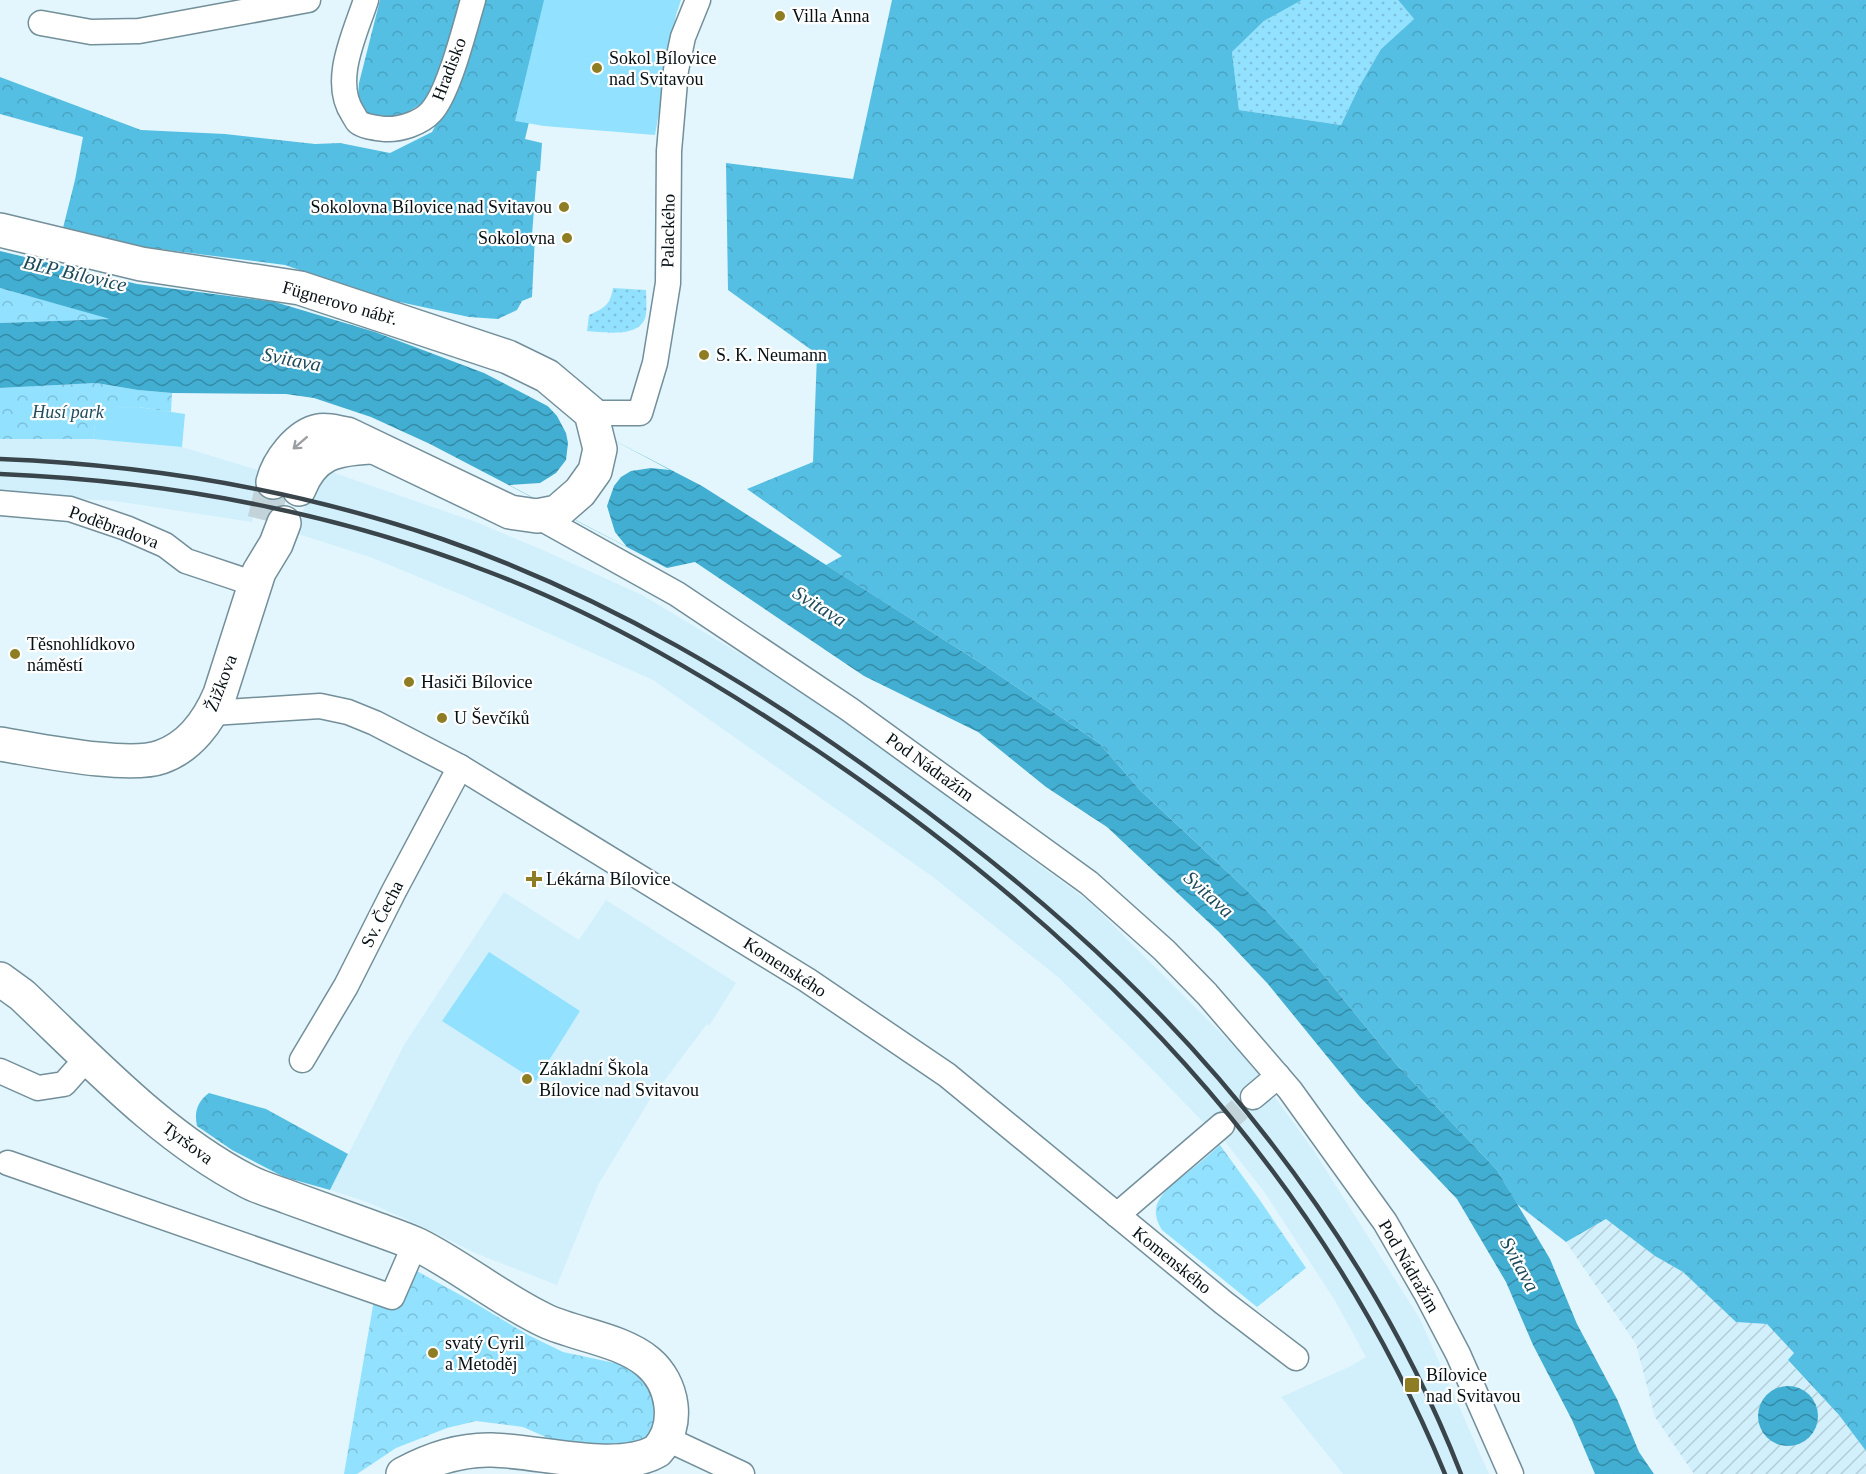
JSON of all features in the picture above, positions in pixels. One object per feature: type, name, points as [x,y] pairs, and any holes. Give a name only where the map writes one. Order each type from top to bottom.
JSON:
[{"type":"main road","name":"Fügnerovo nábř.","points":[[0,230],[141,264],[300,288],[508,357],[547,376],[594,422]]},
{"type":"main road","points":[[286,486],[286,455],[310,434],[321,430],[347,434],[510,512],[547,514],[580,492],[595,471],[600,448],[594,422]]},
{"type":"main road","name":"Žižkova","points":[[0,744],[123,760],[144,760],[171,752],[197,732],[212,713],[220,694],[257,578],[276,544],[274,521]]},
{"type":"main road","name":"Tyršova","points":[[0,979],[22,995],[174,1136],[209,1161],[250,1183],[416,1244],[532,1314],[559,1327],[629,1351],[648,1362],[661,1376],[669,1395],[672,1412],[670,1427],[665,1438]]},
{"type":"main road","points":[[403,1474],[444,1456],[489,1449],[525,1453],[592,1469],[618,1468],[632,1466],[646,1459],[656,1452],[665,1438]]},
{"type":"street","points":[[41,23],[91,32],[139,31],[308,0]]},
{"type":"street","name":"Hradisko","points":[[366,0],[346,65],[344,91],[350,110],[358,122],[377,128],[395,129],[414,123],[432,112],[446,86],[473,0]]},
{"type":"street","name":"Palackého","points":[[594,422],[640,413],[655,363],[668,283],[669,151],[676,69],[683,37],[698,0]]},
{"type":"street","name":"Poděbradova","points":[[0,503],[70,509],[126,528],[165,545],[186,561],[257,578]]},
{"type":"street","name":"Pod Nádražím","points":[[547,514],[677,594],[849,709],[1089,883],[1164,950],[1207,994],[1278,1076],[1344,1163],[1390,1232],[1458,1354],[1511,1474]]},
{"type":"street","name":"Komenského","points":[[212,713],[320,706],[348,712],[375,723],[460,767],[807,980],[947,1075],[1224,1303],[1296,1358]]},
{"type":"street","name":"Sv. Čecha","points":[[302,1060],[346,986],[460,767]]},
{"type":"street","points":[[0,1071],[38,1088],[64,1084],[88,1057]]},
{"type":"street","points":[[1253,1097],[1278,1076]]},
{"type":"street","points":[[1117,1215],[1222,1125]]},
{"type":"street","points":[[9,1163],[392,1297],[416,1244]]},
{"type":"street","points":[[665,1438],[742,1474]]},
{"type":"shaded area","points":[[0,439],[93,439],[182,447],[261,471],[252,522],[115,501],[0,494]]},
{"type":"shaded area","points":[[323,469],[476,522],[642,595],[804,692],[1091,903],[1248,1060],[1314,1151],[1420,1319],[1489,1474],[1343,1474],[1281,1397],[1366,1357],[1334,1299],[1265,1193],[1223,1139],[1203,1122],[1143,1060],[1058,977],[933,877],[653,680],[467,597],[370,557],[295,533],[312,487]]},
{"type":"shaded area","name":"Základní Škola Bílovice nad Svitavou","points":[[504,892],[579,940],[606,900],[736,983],[709,1026],[707,1024],[649,1101],[598,1185],[557,1285],[475,1253],[367,1202],[330,1190],[404,1045]]},
{"type":"shaded area","points":[[1606,1219],[1655,1256],[1683,1272],[1736,1322],[1767,1324],[1795,1353],[1788,1361],[1839,1415],[1866,1451],[1866,1474],[1694,1474],[1655,1417],[1636,1344],[1566,1242]]},
{"type":"green space","points":[[380,0],[468,0],[445,63],[426,101],[396,119],[366,113],[358,95]]},
{"type":"green space","points":[[486,0],[558,0],[525,139],[542,143],[540,171],[537,171],[532,235],[535,236],[532,297],[522,301],[517,310],[498,319],[469,317],[381,298],[285,265],[143,247],[63,228],[83,137],[0,114],[0,77],[141,130],[225,134],[315,144],[340,143],[390,153],[432,132],[462,68]]},
{"type":"green space","name":"Sokol Bílovice nad Svitavou","points":[[544,0],[681,0],[676,15],[655,135],[544,126],[515,121]]},
{"type":"green space","points":[[892,0],[1302,0],[1264,21],[1232,52],[1239,110],[1341,125],[1381,49],[1414,19],[1398,0],[1866,0],[1866,1451],[1839,1415],[1788,1360],[1794,1353],[1767,1324],[1736,1322],[1683,1272],[1655,1256],[1606,1219],[1566,1242],[1517,1204],[1497,1170],[1396,1064],[1305,952],[1254,897],[1140,790],[1099,743],[990,669],[826,565],[842,556],[747,489],[813,462],[817,354],[728,290],[726,163],[853,179]]},
{"type":"green space","points":[[1302,0],[1398,0],[1414,19],[1381,49],[1341,125],[1239,110],[1232,52],[1264,21]]},
{"type":"green space","points":[[0,288],[112,319],[0,323]]},
{"type":"green space","points":[[613,288],[646,290],[646,314],[643,322],[630,331],[613,333],[587,331],[589,315],[606,305]]},
{"type":"green space","name":"Husí park","points":[[96,383],[172,393],[171,412],[138,407],[97,409],[93,439],[0,439],[0,388]]},
{"type":"green space","points":[[138,407],[185,414],[182,447],[93,439],[97,408]]},
{"type":"green space","points":[[34,410],[67,412],[66,429],[33,427]]},
{"type":"green space","points":[[489,952],[580,1011],[536,1081],[442,1021]]},
{"type":"green space","points":[[209,1093],[266,1109],[348,1154],[330,1190],[284,1177],[232,1150],[197,1126],[197,1108]]},
{"type":"green space","points":[[1220,1145],[1306,1268],[1257,1307],[1162,1230],[1157,1220],[1157,1204],[1166,1191]]},
{"type":"green space","points":[[415,1270],[528,1335],[563,1352],[624,1365],[644,1373],[660,1407],[649,1436],[637,1450],[582,1453],[523,1427],[476,1421],[447,1428],[396,1448],[357,1474],[344,1474],[374,1300]]},
{"type":"water","points":[[0,251],[137,284],[275,302],[375,332],[484,373],[702,486],[990,669],[1099,743],[1140,790],[1254,897],[1305,952],[1396,1064],[1497,1170],[1550,1259],[1577,1324],[1617,1399],[1639,1452],[1654,1474],[1595,1474],[1572,1420],[1533,1345],[1506,1282],[1457,1199],[1360,1097],[1268,984],[1219,932],[1107,827],[1046,787],[978,732],[864,676],[695,562],[667,568],[430,444],[371,417],[314,398],[286,394],[172,393],[96,383],[0,388],[0,323],[110,319],[0,288]]},
{"type":"water","points":[[1788,1386],[1805,1391],[1813,1399],[1818,1416],[1813,1433],[1805,1441],[1788,1446],[1771,1441],[1763,1433],[1758,1416],[1763,1399],[1771,1391]]},
{"type":"pier","points":[[546,404],[670,470],[651,468],[631,471],[621,477],[614,486],[607,506],[615,532],[627,547],[509,485],[540,483],[556,473],[566,460],[568,443],[566,433],[557,416]]},
{"type":"tunnel","points":[[264,520],[273,482]]},
{"type":"tunnel","points":[[1222,1125],[1253,1097]]},
{"type":"railway","points":[[0,459],[113,467],[224,483],[334,507],[442,539],[562,587],[620,616],[733,679],[841,749],[1010,876],[1065,923],[1119,973],[1223,1083],[1317,1205],[1359,1270],[1397,1336],[1431,1404],[1461,1474]]},
{"type":"railway","points":[[0,474],[125,484],[249,503],[370,532],[430,551],[532,589],[616,629],[737,698],[815,749],[916,821],[1012,897],[1102,978],[1185,1064],[1262,1157],[1331,1255],[1392,1361],[1445,1474]]},
{"type":"place","name":"Villa Anna","points":[[780,16]]},
{"type":"place","name":"Sokol Bílovice nad Svitavou","points":[[597,68]]},
{"type":"place","name":"Sokolovna Bílovice nad Svitavou","points":[[564,207]]},
{"type":"place","name":"Sokolovna","points":[[567,238]]},
{"type":"place","name":"S. K. Neumann","points":[[704,355]]},
{"type":"place","name":"Těsnohlídkovo náměstí","points":[[15,654]]},
{"type":"place","name":"Hasiči Bílovice","points":[[409,682]]},
{"type":"place","name":"U Ševčíků","points":[[442,718]]},
{"type":"place","name":"Lékárna Bílovice","points":[[534,879]]},
{"type":"place","name":"Základní Škola Bílovice nad Svitavou","points":[[527,1079]]},
{"type":"place","name":"svatý Cyril a Metoděj","points":[[433,1353]]},
{"type":"place","name":"Bílovice nad Svitavou","points":[[1412,1385]]},
{"type":"water label","name":"BLP Bílovice","points":[[75,273]]},
{"type":"water label","name":"Svitava","points":[[292,359]]},
{"type":"water label","name":"Svitava","points":[[820,606]]},
{"type":"water label","name":"Svitava","points":[[1209,894]]},
{"type":"water label","name":"Svitava","points":[[1520,1264]]}]
